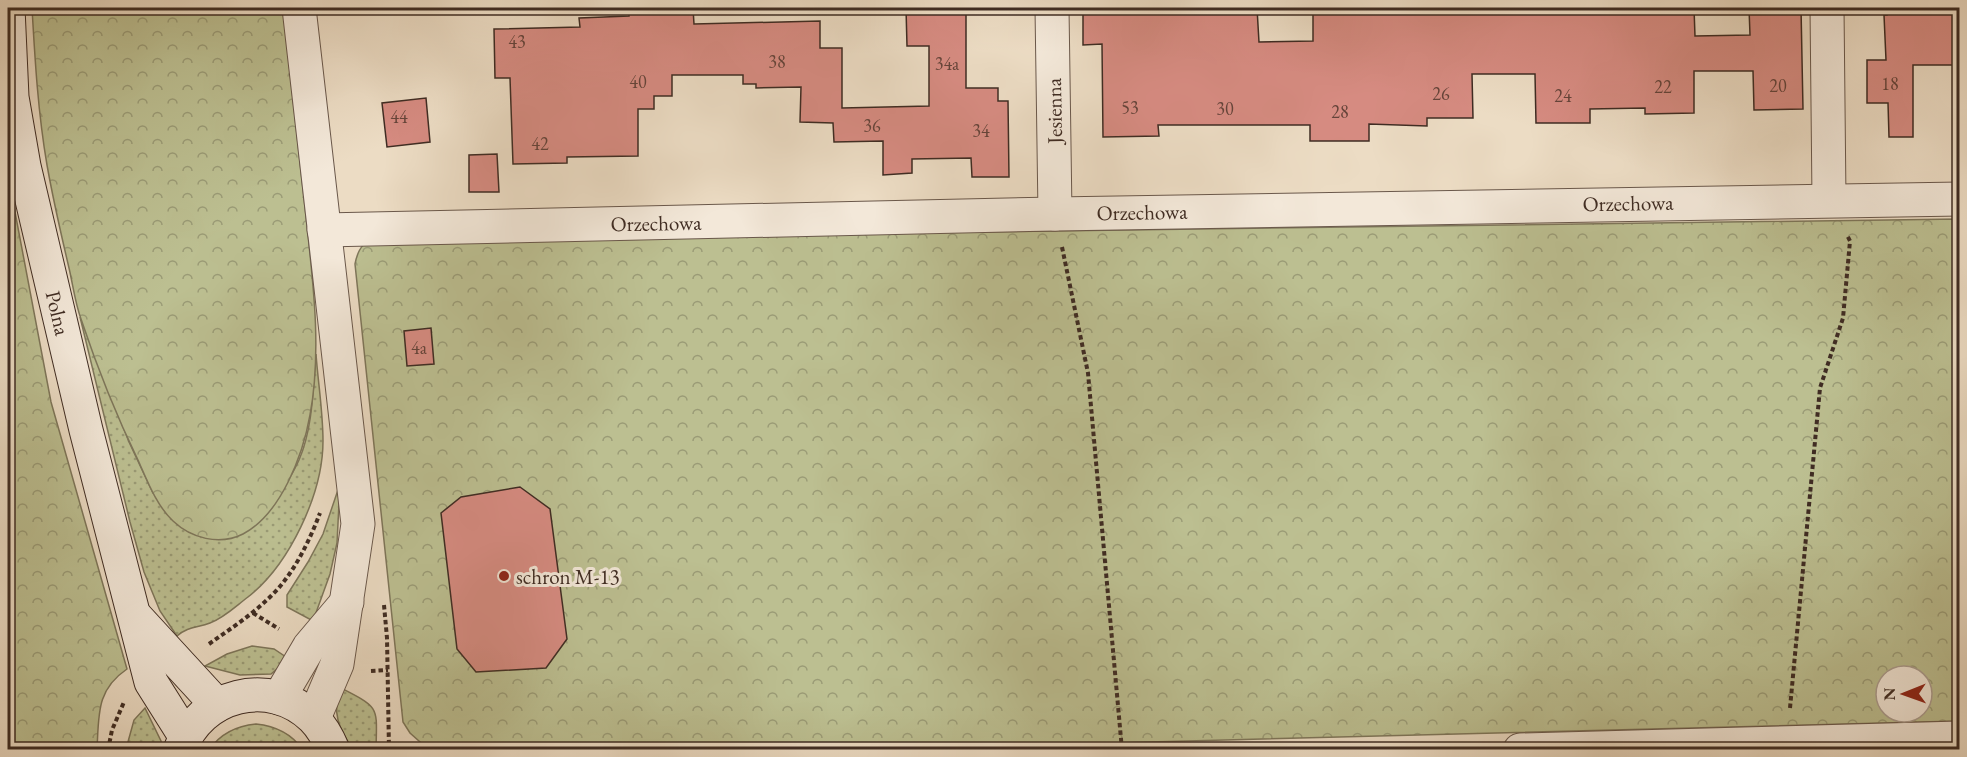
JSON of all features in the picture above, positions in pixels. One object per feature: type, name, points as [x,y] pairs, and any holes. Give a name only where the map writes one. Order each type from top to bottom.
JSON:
[{"type":"street","name":"Polna","points":[[8,8],[12,97],[24,166],[86,430],[151,682],[182,743]]},
{"type":"street","points":[[299,8],[358,524],[338,664],[314,718]]},
{"type":"street","name":"Jesienna","points":[[1052,8],[1055,214]]},
{"type":"street","points":[[1827,8],[1829,200]]},
{"type":"street","name":"Orzechowa","points":[[324,230],[1055,214],[1959,199]]},
{"type":"street","points":[[279,698],[309,647],[348,600]]},
{"type":"street","name":"Polna","points":[[134,615],[217,705]]},
{"type":"street","points":[[182,743],[198,718],[217,705],[237,697],[258,694],[279,698],[298,706],[314,718],[326,734],[333,750]]},
{"type":"street","points":[[1520,750],[1959,738]]},
{"type":"path","points":[[1787,742],[1820,388],[1843,318],[1850,241],[1829,200]]},
{"type":"path","points":[[1055,214],[1088,373],[1122,750]]},
{"type":"path","points":[[202,649],[253,613],[273,594],[289,573],[302,550],[323,505]]},
{"type":"path","points":[[384,603],[389,749],[400,750]]},
{"type":"path","points":[[108,750],[112,730],[127,697]]},
{"type":"green space","points":[[32,8],[283,8],[314,291],[316,341],[314,390],[307,431],[288,482],[269,513],[257,525],[234,538],[215,540],[197,536],[180,527],[167,515],[149,484],[100,373],[77,307],[49,178],[39,106]]},
{"type":"green space","points":[[8,175],[51,402],[127,669],[117,677],[104,695],[99,714],[97,749],[8,749]]},
{"type":"green space","points":[[1959,219],[1959,721],[1934,722],[1934,664],[1874,664],[1874,723],[879,749],[428,749],[410,733],[403,722],[355,264],[363,245],[369,240]]},
{"type":"green space","points":[[80,317],[129,442],[153,493],[268,512],[304,448],[312,407],[316,354],[323,441],[317,483],[301,527],[277,567],[248,597],[215,621],[185,630],[177,636],[160,611],[144,572]]},
{"type":"green space","points":[[340,484],[337,543],[330,574],[313,621],[287,607],[287,595],[323,534]]},
{"type":"green space","points":[[252,646],[274,649],[289,659],[271,674],[240,675],[205,666],[227,654]]},
{"type":"green space","points":[[341,688],[363,700],[374,710],[376,749],[353,749],[344,735],[337,712]]},
{"type":"green space","points":[[145,708],[161,741],[162,749],[126,749],[134,720]]},
{"type":"green space","points":[[256,724],[282,731],[302,749],[210,749],[230,731]]},
{"type":"building","points":[[629,8],[693,8],[694,24],[820,21],[820,48],[842,48],[842,108],[929,106],[929,46],[907,46],[906,8],[966,8],[966,88],[998,88],[998,101],[1008,101],[1009,177],[972,177],[971,158],[912,159],[912,173],[883,175],[883,141],[834,142],[833,123],[800,122],[801,87],[756,88],[756,84],[743,84],[743,75],[672,75],[672,96],[654,96],[654,109],[638,109],[638,156],[567,157],[567,163],[513,164],[510,78],[495,78],[494,29],[580,27],[579,18],[629,16]]},
{"type":"building","points":[[1083,8],[1257,8],[1259,42],[1313,41],[1313,8],[1694,8],[1695,36],[1750,35],[1749,8],[1801,8],[1803,109],[1754,110],[1753,71],[1694,71],[1694,113],[1645,114],[1645,108],[1590,109],[1590,123],[1536,123],[1535,74],[1472,74],[1473,118],[1427,118],[1427,126],[1369,124],[1369,141],[1310,141],[1310,125],[1158,125],[1159,136],[1103,137],[1102,44],[1083,45]]},
{"type":"building","points":[[1887,8],[1956,8],[1959,65],[1913,65],[1913,137],[1889,137],[1888,103],[1867,103],[1867,60],[1886,60],[1884,15],[1887,15]]},
{"type":"building","points":[[426,98],[430,142],[387,147],[382,103]]},
{"type":"building","points":[[497,154],[499,192],[469,192],[469,155]]},
{"type":"building","points":[[431,328],[434,364],[407,366],[404,331]]},
{"type":"building","name":"schron M-13","points":[[520,487],[550,509],[567,639],[546,668],[476,672],[457,649],[441,513],[461,497]]},
{"type":"place","name":"schron M-13","points":[[504,576]]}]
